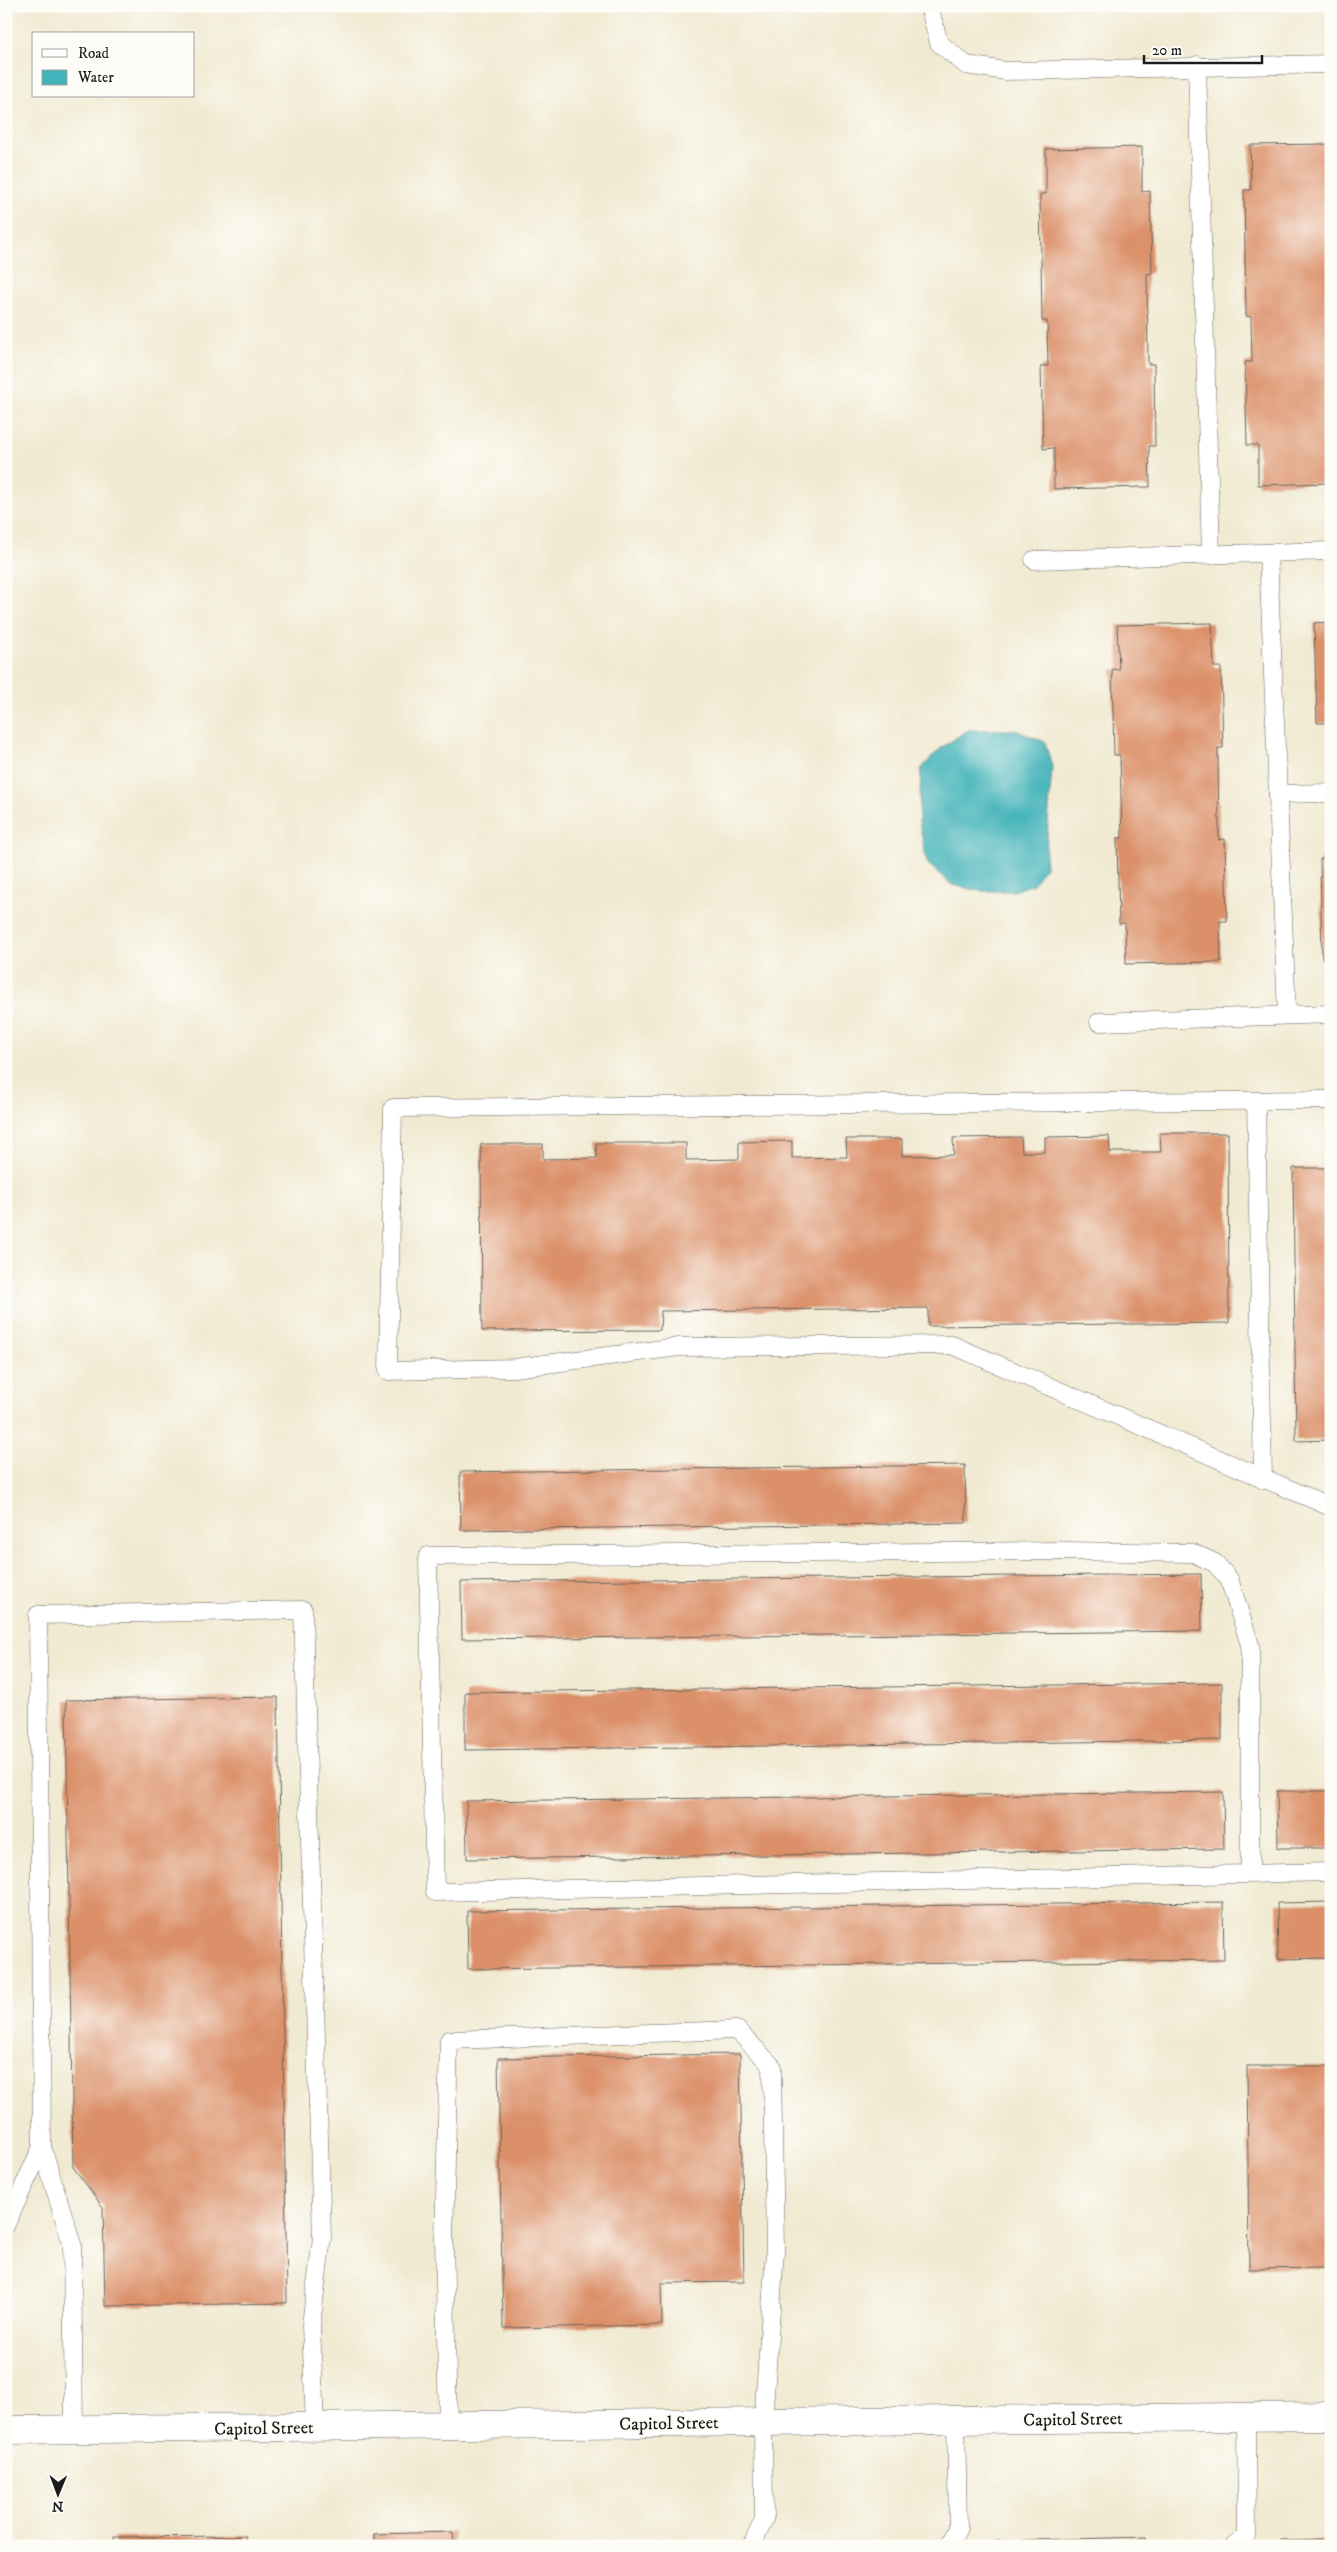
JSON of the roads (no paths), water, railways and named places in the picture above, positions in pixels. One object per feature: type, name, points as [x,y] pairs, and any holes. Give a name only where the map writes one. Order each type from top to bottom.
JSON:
[{"type":"street","name":"Capitol Street","points":[[6,2430],[1331,2416]]},
{"type":"lane","points":[[929,6],[939,43],[966,65],[1006,71],[1331,64]]},
{"type":"lane","points":[[1197,66],[1211,555]]},
{"type":"lane","points":[[1034,560],[1331,551]]},
{"type":"lane","points":[[1268,553],[1287,1016]]},
{"type":"lane","points":[[1278,794],[1331,792]]},
{"type":"lane","points":[[1099,1022],[1331,1014]]},
{"type":"lane","points":[[1256,1100],[1263,1480]]},
{"type":"lane","points":[[1331,1100],[393,1108],[388,1372],[514,1368],[679,1346],[952,1345],[1263,1480],[1331,1507]]},
{"type":"lane","points":[[1250,1874],[1250,1645],[1229,1580],[1215,1563],[1193,1553],[1064,1550],[428,1556],[435,1892],[1250,1874],[1331,1872]]},
{"type":"lane","points":[[74,2429],[72,2244],[42,2147],[38,1615],[303,1610],[322,2238],[311,2325],[315,2427]]},
{"type":"lane","points":[[448,2426],[444,2239],[448,2040],[737,2030],[772,2066],[775,2251],[763,2422],[764,2519],[752,2546]]},
{"type":"lane","points":[[6,2224],[42,2147]]},
{"type":"lane","points":[[1234,2546],[1247,2537],[1246,2417]]},
{"type":"lane","points":[[949,2546],[958,2528],[956,2420]]},
{"type":"water","points":[[968,730],[1015,730],[1045,742],[1052,766],[1045,867],[1033,884],[1013,891],[980,891],[952,885],[927,863],[919,821],[921,769],[941,748]]}]
